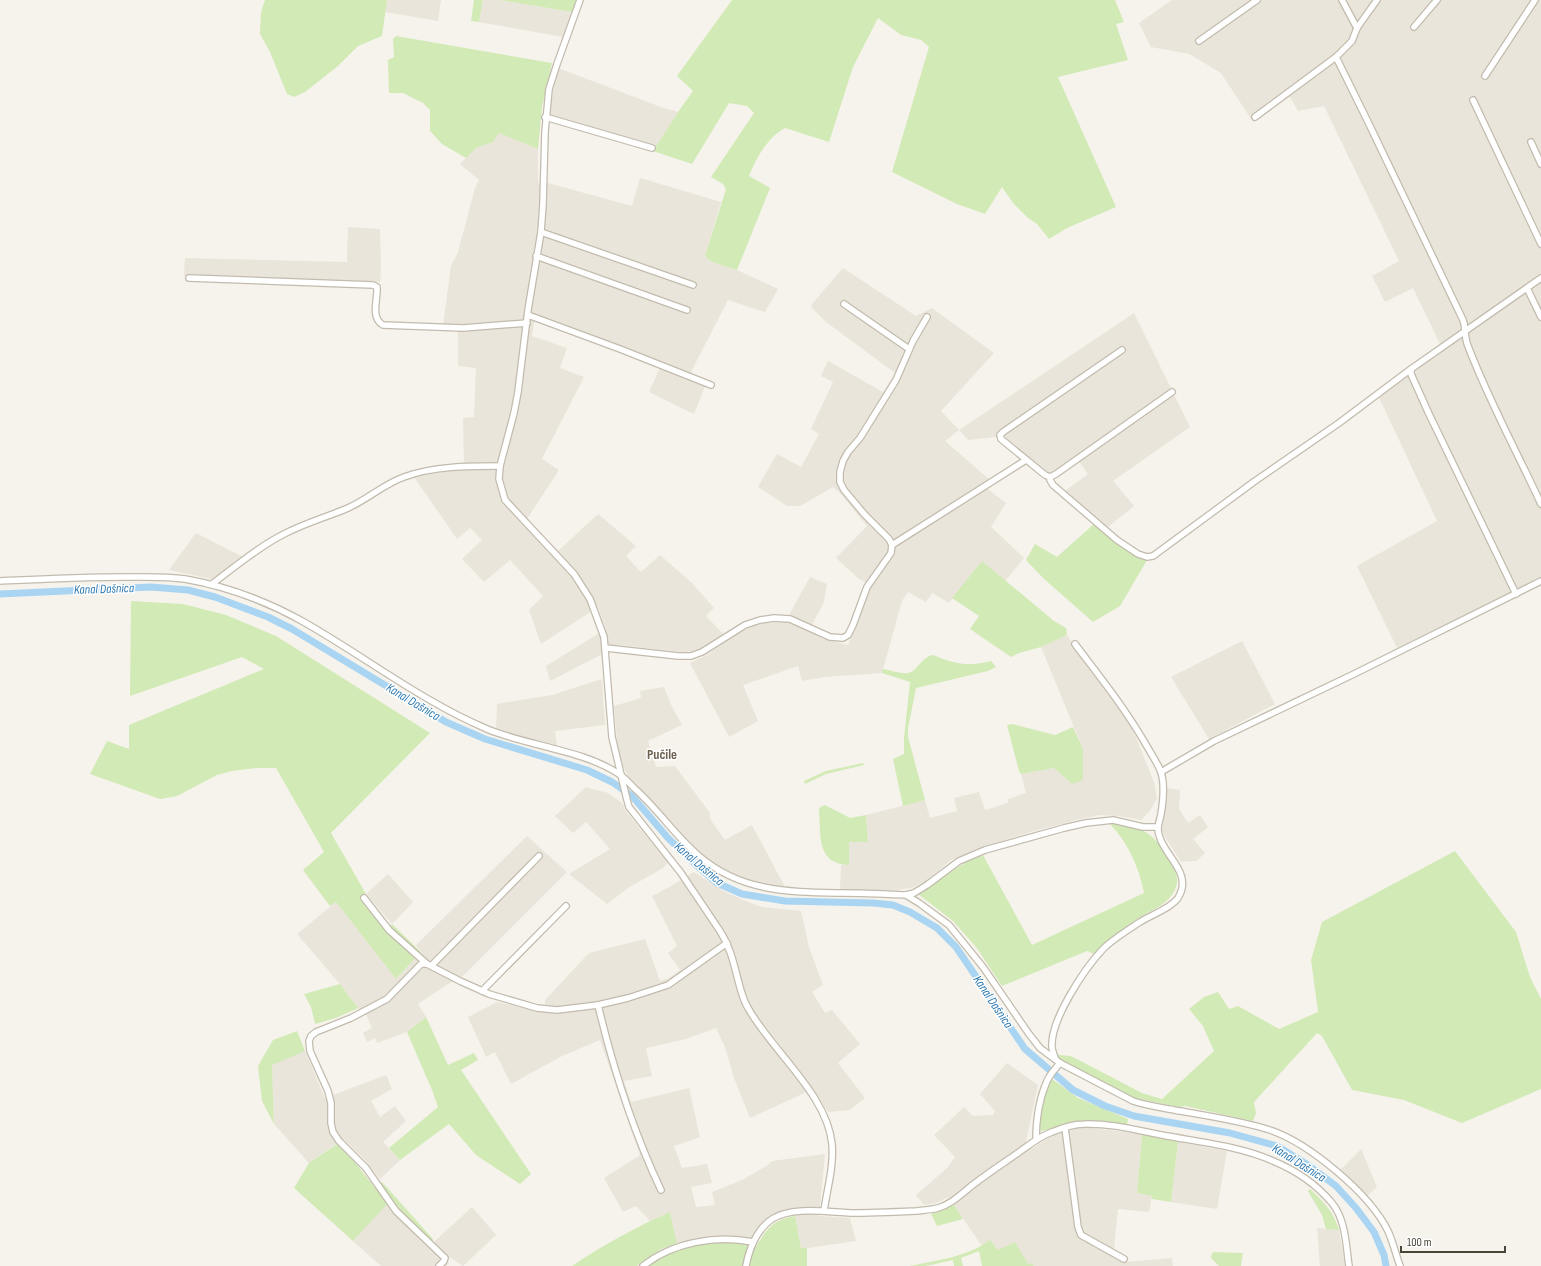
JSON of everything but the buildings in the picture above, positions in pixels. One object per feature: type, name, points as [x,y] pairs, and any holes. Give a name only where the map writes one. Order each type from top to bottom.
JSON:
[{"type":"street","points":[[580,0],[549,89],[546,117],[541,232],[536,256],[518,392],[500,466],[499,479],[505,500],[563,562],[590,598],[600,624],[606,648],[612,738],[629,806],[681,873],[727,943],[747,1007],[821,1109],[829,1128],[832,1145],[831,1168],[824,1211]]},
{"type":"street","points":[[1198,41],[1257,0]]},
{"type":"street","points":[[1342,0],[1357,28]]},
{"type":"street","points":[[1255,117],[1336,57],[1352,41],[1357,28],[1377,0]]},
{"type":"street","points":[[1414,27],[1437,0]]},
{"type":"street","points":[[1485,76],[1535,0]]},
{"type":"street","points":[[1336,57],[1370,124],[1463,320],[1465,326],[1464,333],[1468,346],[1541,504]]},
{"type":"street","points":[[1472,100],[1541,244]]},
{"type":"street","points":[[546,117],[652,148]]},
{"type":"street","points":[[1531,142],[1541,164]]},
{"type":"street","points":[[541,232],[693,285]]},
{"type":"street","points":[[536,256],[687,310]]},
{"type":"street","points":[[189,278],[373,284],[377,287],[376,317],[378,322],[383,325],[463,328],[527,323]]},
{"type":"street","points":[[1122,350],[1000,435],[1001,438],[1026,460],[1045,475],[1050,477],[1050,480],[1054,485],[1117,540],[1138,554],[1147,557],[1153,556],[1255,481],[1339,423],[1411,369],[1541,278]]},
{"type":"street","points":[[1527,288],[1541,318]]},
{"type":"street","points":[[844,304],[909,349]]},
{"type":"street","points":[[528,315],[711,385]]},
{"type":"street","points":[[606,648],[678,656],[691,656],[702,652],[745,625],[760,620],[774,618],[790,619],[830,637],[843,638],[848,635],[867,587],[891,553],[892,545],[889,539],[865,515],[844,490],[840,482],[840,472],[843,461],[848,452],[860,438],[888,394],[909,349],[927,317]]},
{"type":"street","points":[[1411,369],[1411,374],[1429,414],[1516,594]]},
{"type":"street","points":[[1050,477],[1172,392]]},
{"type":"street","points":[[892,545],[1026,460]]},
{"type":"street","points":[[212,584],[283,534],[312,520],[349,507],[378,489],[404,477],[418,473],[460,466],[500,466]]},
{"type":"street","points":[[0,581],[99,577],[163,577],[212,584],[268,604],[298,618],[431,701],[487,729],[598,763],[621,778],[645,798],[676,834],[700,857],[714,867],[735,880],[776,890],[906,895],[914,893],[927,885],[959,861],[985,850],[1086,822],[1108,820],[1143,827],[1157,827]]},
{"type":"street","points":[[1161,772],[1214,740],[1356,673],[1541,581]]},
{"type":"street","points":[[1075,644],[1134,724],[1161,772],[1163,796],[1161,814],[1157,827],[1160,839],[1178,867],[1182,877],[1182,888],[1178,898],[1164,909],[1141,922],[1104,948],[1088,968],[1066,1001],[1054,1031],[1052,1046],[1055,1058],[1059,1064],[1133,1101],[1269,1130],[1294,1142],[1338,1172],[1366,1200],[1388,1231],[1400,1266]]},
{"type":"street","points":[[439,1266],[445,1258],[396,1211],[366,1168],[339,1141],[333,1132],[331,1123],[331,1103],[328,1091],[310,1051],[309,1042],[311,1036],[316,1032],[351,1018],[387,999],[421,964],[430,964],[539,856]]},
{"type":"street","points":[[906,895],[949,925],[983,967],[1040,1048],[1055,1058]]},
{"type":"street","points":[[364,898],[389,930],[430,964],[460,981],[482,991],[516,1003],[537,1008],[557,1010],[598,1005],[628,998],[668,985],[727,943]]},
{"type":"street","points":[[482,991],[566,906]]},
{"type":"street","points":[[598,1005],[607,1044],[634,1125],[647,1160],[662,1190]]},
{"type":"street","points":[[1036,1140],[1036,1124],[1047,1080],[1059,1064]]},
{"type":"street","points":[[746,1266],[753,1242],[761,1230],[771,1220],[783,1214],[824,1211],[850,1213],[893,1213],[938,1208],[952,1202],[975,1183],[1036,1140],[1050,1132],[1082,1124],[1127,1128],[1213,1144],[1273,1160],[1296,1172],[1321,1192],[1333,1205],[1339,1215],[1349,1266]]},
{"type":"street","points":[[1065,1128],[1078,1227],[1081,1235],[1124,1259]]},
{"type":"street","points":[[643,1266],[659,1255],[690,1244],[711,1240],[738,1239],[753,1242]]},
{"type":"shaded area","points":[[387,0],[441,0],[438,21],[385,12]]},
{"type":"shaded area","points":[[483,0],[499,0],[572,12],[563,37],[479,22]]},
{"type":"shaded area","points":[[1172,0],[1541,0],[1541,577],[1397,648],[1357,566],[1437,521],[1376,391],[1440,344],[1413,288],[1385,302],[1372,276],[1399,261],[1324,106],[1298,111],[1290,97],[1253,122],[1221,73],[1189,54],[1151,47],[1139,23]]},
{"type":"shaded area","points":[[558,68],[678,112],[653,151],[552,121],[549,122],[548,114]]},
{"type":"shaded area","points":[[499,133],[538,149],[538,183],[548,183],[632,206],[640,178],[721,202],[705,256],[712,262],[737,270],[778,289],[765,312],[728,300],[692,370],[691,375],[707,382],[694,414],[649,392],[662,363],[581,335],[535,316],[532,336],[567,348],[560,368],[584,377],[542,459],[559,470],[527,519],[558,551],[598,514],[636,546],[626,556],[641,572],[660,555],[691,582],[714,608],[706,616],[723,634],[696,651],[681,652],[620,645],[550,681],[546,666],[606,629],[598,607],[541,644],[529,610],[543,596],[510,560],[484,582],[462,559],[482,540],[470,528],[457,539],[414,477],[464,469],[463,418],[474,417],[476,368],[458,366],[458,326],[443,326],[451,266],[458,252],[475,188],[479,180],[460,164],[476,148],[493,142]]},
{"type":"shaded area","points":[[348,227],[380,229],[380,282],[184,276],[185,258],[347,262]]},
{"type":"shaded area","points":[[843,268],[916,316],[932,308],[994,353],[941,411],[959,430],[945,441],[989,479],[981,484],[1006,503],[991,527],[1024,558],[1005,581],[982,561],[949,603],[932,593],[926,602],[908,592],[902,601],[882,673],[824,677],[802,681],[798,666],[743,685],[758,721],[729,737],[690,663],[707,655],[729,639],[753,626],[765,623],[789,622],[790,613],[810,577],[827,584],[824,602],[809,631],[821,638],[848,645],[871,585],[859,579],[836,558],[867,526],[840,493],[833,487],[800,506],[787,506],[758,487],[777,454],[801,467],[819,434],[811,429],[833,382],[821,376],[828,361],[883,392],[895,373],[826,322],[811,305]]},
{"type":"shaded area","points":[[1134,313],[1190,427],[1113,481],[1134,506],[1108,527],[1065,491],[1088,474],[1075,456],[1050,474],[1030,460],[1005,438],[995,437],[968,440],[959,430]]},
{"type":"shaded area","points":[[196,533],[243,557],[212,579],[169,570]]},
{"type":"shaded area","points":[[1067,635],[1131,725],[1154,782],[1157,798],[1150,811],[1141,820],[1119,816],[1100,815],[1081,819],[1034,831],[977,849],[951,860],[926,881],[911,888],[889,891],[840,890],[841,865],[849,865],[849,842],[868,842],[866,815],[925,800],[930,818],[957,811],[954,798],[979,792],[985,810],[1008,803],[1008,799],[1026,793],[1021,774],[1054,768],[1072,784],[1083,749],[1041,647]]},
{"type":"shaded area","points":[[1242,641],[1275,704],[1209,739],[1171,677]]},
{"type":"shaded area","points":[[602,679],[605,725],[555,731],[557,746],[520,737],[496,729],[497,704],[552,695]]},
{"type":"shaded area","points":[[664,687],[671,705],[682,725],[648,741],[656,767],[675,766],[710,813],[710,819],[725,840],[752,825],[786,889],[738,878],[699,854],[678,833],[628,777],[618,750],[614,706],[641,698],[640,691]]},
{"type":"shaded area","points":[[586,787],[608,793],[622,803],[627,813],[668,862],[663,868],[628,888],[607,904],[569,874],[610,849],[586,822],[573,833],[555,816]]},
{"type":"shaded area","points":[[1166,788],[1180,790],[1179,809],[1188,823],[1200,815],[1208,827],[1193,839],[1205,853],[1196,861],[1181,862],[1162,832]]},
{"type":"shaded area","points":[[527,836],[567,872],[463,976],[418,1004],[426,1017],[407,1032],[377,1043],[375,1038],[367,1042],[363,1033],[372,1028],[366,1014],[358,1008],[340,984],[297,934],[336,902],[396,979],[421,952],[416,945]]},
{"type":"shaded area","points":[[694,872],[725,892],[748,902],[762,907],[801,911],[809,947],[823,985],[812,992],[825,1013],[832,1010],[860,1044],[838,1063],[865,1098],[850,1110],[828,1112],[813,1089],[750,1118],[734,1078],[725,1047],[716,1028],[686,1039],[646,1048],[652,1076],[624,1081],[631,1102],[689,1088],[700,1137],[674,1146],[682,1168],[707,1164],[712,1183],[691,1187],[696,1207],[715,1205],[712,1192],[742,1180],[768,1165],[772,1161],[825,1154],[819,1216],[850,1218],[856,1241],[801,1249],[794,1209],[783,1210],[769,1216],[750,1239],[736,1237],[700,1238],[677,1243],[670,1212],[650,1221],[636,1206],[623,1212],[604,1178],[640,1155],[600,1040],[562,1056],[511,1084],[495,1052],[486,1057],[468,1017],[497,1002],[527,1009],[545,1011],[545,1000],[589,953],[645,939],[660,981],[669,978],[680,970],[668,953],[677,946],[652,896]]},
{"type":"shaded area","points":[[388,874],[413,902],[392,924],[366,894]]},
{"type":"shaded area","points":[[305,1051],[325,1098],[386,1075],[392,1089],[371,1101],[380,1117],[395,1106],[406,1121],[383,1142],[400,1160],[380,1179],[364,1159],[343,1139],[309,1163],[274,1124],[272,1064]]},
{"type":"shaded area","points":[[1007,1063],[1038,1085],[1026,1141],[1031,1149],[1050,1137],[1082,1127],[1142,1134],[1137,1193],[1152,1196],[1149,1212],[1118,1209],[1114,1249],[1112,1255],[1125,1262],[1172,1258],[1173,1266],[1035,1266],[1033,1263],[1028,1265],[998,1250],[990,1240],[982,1246],[948,1197],[936,1203],[924,1205],[916,1195],[948,1167],[955,1157],[934,1135],[964,1107],[973,1116],[993,1115],[995,1111],[980,1094]]},
{"type":"shaded area","points":[[1178,1142],[1227,1151],[1217,1209],[1171,1202]]},
{"type":"shaded area","points":[[1361,1149],[1377,1187],[1367,1196],[1341,1169]]},
{"type":"shaded area","points":[[387,1204],[409,1228],[449,1263],[446,1266],[381,1266],[353,1241]]},
{"type":"shaded area","points":[[472,1207],[496,1235],[463,1266],[449,1257],[434,1242]]},
{"type":"shaded area","points":[[1317,1228],[1339,1230],[1345,1266],[1320,1266]]},
{"type":"green space","points":[[265,0],[387,0],[382,36],[358,46],[338,66],[305,92],[294,97],[287,94],[270,52],[260,34],[261,12]]},
{"type":"green space","points":[[474,0],[483,0],[479,22],[471,21]]},
{"type":"green space","points":[[499,0],[576,0],[572,12]]},
{"type":"green space","points":[[732,0],[1115,0],[1124,22],[1116,24],[1128,60],[1058,77],[1116,207],[1067,228],[1049,239],[1037,224],[1028,218],[1013,203],[1002,187],[985,214],[957,204],[892,172],[929,47],[921,40],[901,35],[878,18],[853,67],[829,142],[785,128],[768,142],[755,162],[749,176],[770,188],[737,270],[712,262],[705,256],[726,189],[723,184],[711,177],[754,113],[747,106],[729,103],[692,164],[653,151],[693,91],[677,76]]},
{"type":"green space","points":[[396,36],[552,63],[542,107],[538,149],[499,133],[493,142],[476,148],[466,158],[442,144],[430,131],[430,110],[423,103],[403,93],[389,93],[388,60],[394,57],[393,39]]},
{"type":"green space","points":[[1094,524],[1137,556],[1147,560],[1120,606],[1093,622],[1043,578],[1026,560],[1035,544],[1057,557]]},
{"type":"green space","points":[[982,561],[1054,621],[1066,628],[1067,635],[1041,647],[1019,653],[1011,657],[970,629],[979,616],[952,598]]},
{"type":"green space","points":[[131,601],[183,604],[226,615],[276,636],[430,733],[331,833],[366,894],[361,898],[385,930],[392,924],[421,952],[396,979],[336,902],[330,906],[303,870],[324,852],[276,768],[256,768],[232,771],[217,775],[177,796],[160,799],[90,774],[107,741],[129,749],[129,725],[264,669],[242,657],[130,696]]},
{"type":"green space","points":[[933,655],[948,661],[962,664],[975,664],[991,661],[996,667],[988,671],[916,688],[908,728],[908,737],[925,800],[903,806],[893,759],[904,754],[904,738],[910,682],[882,673],[883,669],[905,673],[911,672],[925,658]]},
{"type":"green space","points":[[1012,724],[1055,735],[1073,727],[1083,749],[1083,780],[1072,784],[1054,768],[1021,774],[1007,725]]},
{"type":"green space","points":[[863,763],[864,765],[826,774],[805,784],[804,781],[826,771]]},
{"type":"green space","points":[[825,805],[850,818],[866,815],[868,842],[849,842],[849,865],[838,863],[830,859],[822,846],[820,837],[819,808]]},
{"type":"green space","points":[[1109,823],[1124,824],[1139,828],[1152,836],[1162,848],[1171,863],[1176,874],[1177,882],[1173,893],[1164,903],[1137,919],[1094,954],[1087,951],[1002,986],[976,947],[953,921],[918,894],[966,862],[983,855],[1032,945],[1144,893],[1132,855],[1122,838]]},
{"type":"green space","points":[[1455,851],[1516,932],[1530,977],[1541,999],[1541,1089],[1462,1123],[1404,1100],[1352,1090],[1322,1036],[1317,1033],[1254,1102],[1256,1113],[1253,1121],[1185,1106],[1179,1107],[1134,1098],[1062,1061],[1056,1056],[1056,1053],[1059,1055],[1071,1056],[1142,1093],[1162,1099],[1214,1051],[1203,1026],[1189,1009],[1204,997],[1218,992],[1229,1009],[1238,1006],[1279,1029],[1318,1012],[1311,960],[1322,922]]},
{"type":"green space","points":[[340,984],[358,1008],[336,1018],[315,1024],[311,1007],[304,994]]},
{"type":"green space","points":[[426,1017],[448,1065],[474,1053],[478,1060],[461,1070],[531,1174],[520,1184],[476,1155],[449,1124],[400,1160],[389,1148],[438,1107],[407,1032]]},
{"type":"green space","points":[[297,1031],[305,1051],[272,1065],[274,1124],[262,1101],[258,1066],[273,1040]]},
{"type":"green space","points":[[1052,1079],[1078,1098],[1128,1119],[1127,1125],[1103,1121],[1081,1121],[1041,1131],[1041,1113],[1047,1090]]},
{"type":"green space","points":[[1142,1134],[1178,1142],[1171,1202],[1152,1199],[1152,1196],[1137,1193]]},
{"type":"green space","points":[[337,1144],[354,1161],[375,1188],[382,1182],[433,1239],[432,1241],[400,1210],[392,1199],[353,1241],[294,1188],[309,1163]]},
{"type":"green space","points":[[1310,1189],[1328,1208],[1339,1230],[1326,1229],[1322,1215],[1308,1191]]},
{"type":"green space","points":[[954,1205],[963,1219],[937,1226],[931,1214]]},
{"type":"green space","points":[[670,1212],[677,1243],[661,1249],[637,1266],[572,1266],[620,1237]]},
{"type":"green space","points":[[795,1216],[801,1248],[807,1248],[807,1266],[649,1266],[672,1253],[700,1245],[730,1243],[756,1247],[771,1226],[781,1220]]},
{"type":"green space","points":[[990,1240],[998,1250],[1015,1242],[1028,1264],[1033,1263],[1035,1265],[982,1266],[979,1251],[961,1258],[963,1266],[954,1266],[953,1260],[926,1266],[910,1266],[942,1260],[962,1254],[981,1246]]},
{"type":"green space","points":[[1212,1253],[1243,1253],[1241,1266],[1219,1266],[1211,1258]]},
{"type":"waterway","name":"Kanal Dašnica","points":[[0,594],[151,587],[188,590],[215,597],[268,617],[292,629],[446,722],[485,739],[587,770],[612,782],[632,796],[668,838],[717,883],[742,894],[785,901],[873,903],[893,905],[910,912],[937,928],[956,947],[1025,1049],[1073,1090],[1105,1106],[1134,1116],[1230,1133],[1277,1146],[1308,1165],[1336,1186],[1356,1208],[1374,1232],[1384,1255],[1386,1266]]},
{"type":"district","name":"Pučile","points":[[662,754]]}]
